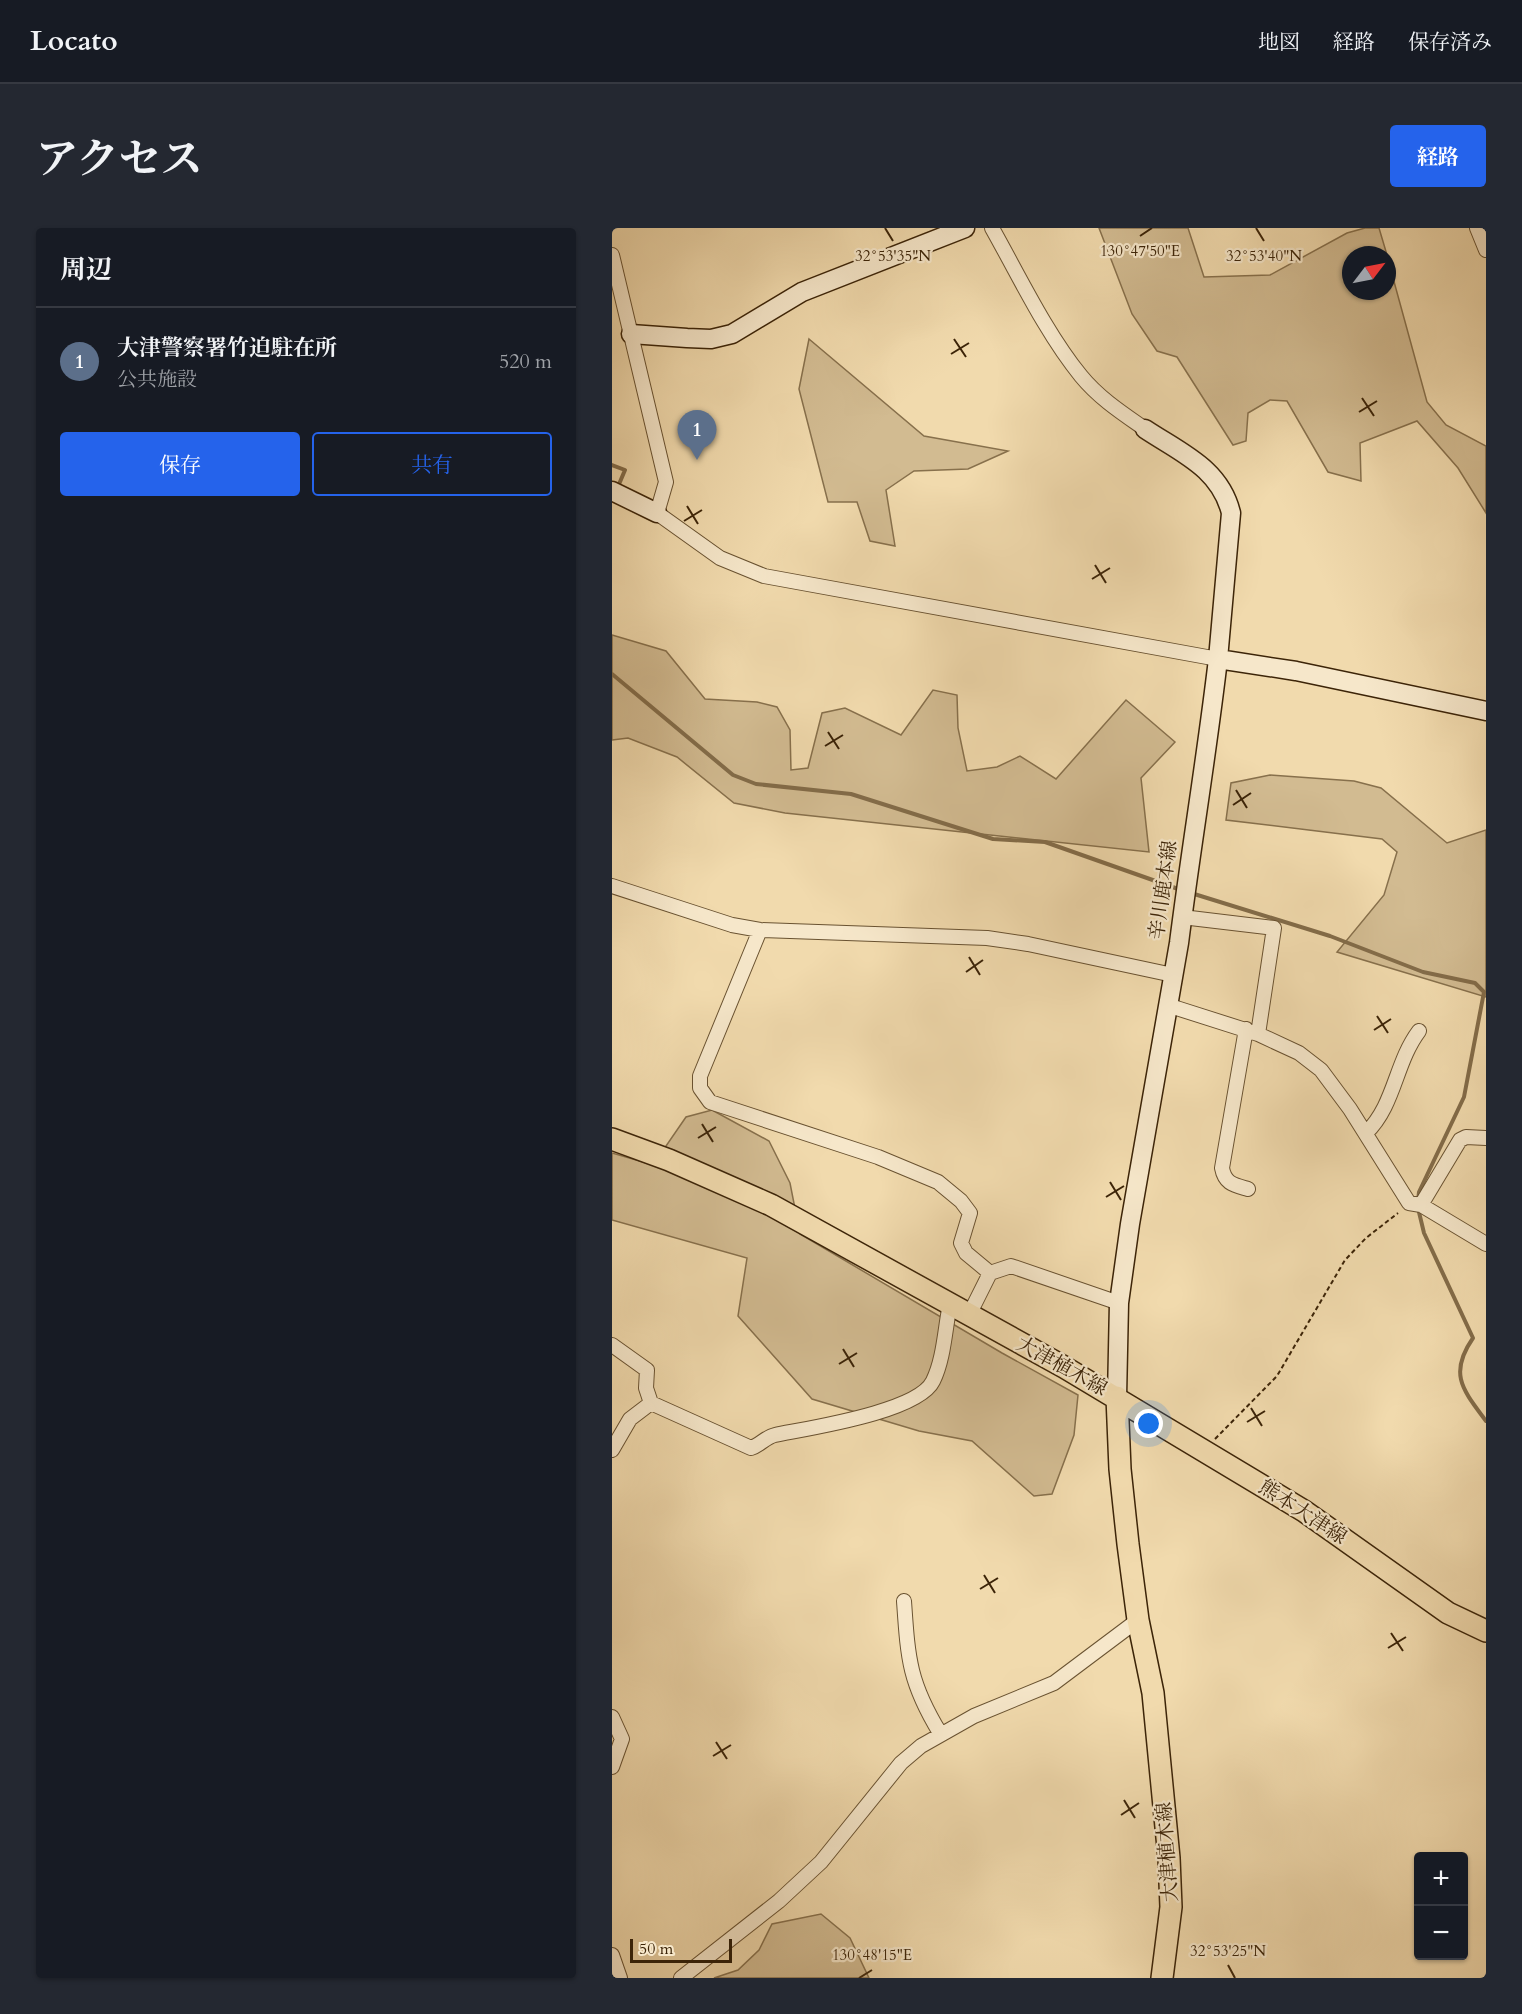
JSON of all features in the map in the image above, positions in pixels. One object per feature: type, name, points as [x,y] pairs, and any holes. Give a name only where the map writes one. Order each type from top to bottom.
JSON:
[{"type":"main road","points":[[632,334],[703,339],[732,334],[802,292],[965,228]]},
{"type":"main road","name":"辛川鹿本線","points":[[1118,1397],[1119,1303],[1206,759],[1218,659],[1231,513],[1227,497],[1216,478],[1145,429]]},
{"type":"main road","points":[[618,494],[657,513]]},
{"type":"main road","points":[[1218,659],[1296,671],[1486,711]]},
{"type":"main road","name":"大津植木線","points":[[612,1139],[669,1160],[771,1205],[1118,1397],[1120,1469],[1138,1620],[1153,1693],[1169,1858],[1171,1907],[1162,1978]]},
{"type":"main road","name":"熊本大津線","points":[[1118,1397],[1304,1511],[1448,1613],[1486,1631]]},
{"type":"street","points":[[992,228],[1062,350],[1081,376],[1108,404],[1145,429]]},
{"type":"street","points":[[1477,228],[1486,250]]},
{"type":"street","points":[[612,255],[666,482],[657,513],[720,558],[764,576],[1218,659]]},
{"type":"street","points":[[612,886],[732,925],[760,930],[987,938],[1028,944],[1173,975]]},
{"type":"street","points":[[1182,917],[1274,928],[1222,1168],[1223,1177],[1228,1183],[1248,1190]]},
{"type":"street","points":[[760,930],[700,1076],[700,1088],[710,1102],[878,1157],[938,1182],[961,1201],[970,1213],[961,1243],[966,1253],[990,1273]]},
{"type":"street","points":[[1167,1005],[1252,1032],[1299,1053],[1321,1070],[1366,1133],[1409,1203],[1421,1205],[1486,1244]]},
{"type":"street","points":[[1366,1133],[1382,1115],[1408,1047],[1419,1031]]},
{"type":"street","points":[[1421,1205],[1460,1140],[1466,1137],[1486,1138]]},
{"type":"street","points":[[969,1315],[990,1273],[1011,1266],[1119,1303]]},
{"type":"street","points":[[612,1345],[647,1370],[646,1388],[651,1403],[751,1448],[760,1445],[772,1436],[806,1431],[904,1403],[924,1394],[933,1380],[950,1304]]},
{"type":"street","points":[[612,1450],[630,1419],[651,1403]]},
{"type":"street","points":[[904,1601],[908,1663],[913,1682],[940,1733]]},
{"type":"street","points":[[681,1978],[780,1901],[821,1862],[901,1763],[940,1733],[1053,1683],[1138,1620]]},
{"type":"street","points":[[612,1717],[622,1739],[612,1767]]},
{"type":"street","points":[[612,1955],[620,1978]]},
{"type":"path","points":[[1204,1449],[1277,1376],[1345,1260],[1366,1238],[1399,1212],[1421,1205]]},
{"type":"shaded area","points":[[1099,228],[1188,228],[1204,277],[1270,275],[1347,233],[1365,228],[1379,228],[1384,246],[1342,246],[1342,300],[1396,300],[1396,289],[1427,402],[1446,425],[1486,446],[1486,513],[1458,468],[1417,421],[1360,443],[1361,481],[1328,472],[1287,401],[1270,400],[1248,413],[1246,441],[1233,445],[1177,357],[1157,351],[1132,314]]},
{"type":"shaded area","points":[[809,339],[924,436],[1008,451],[968,469],[914,471],[886,490],[895,546],[870,541],[857,502],[828,502],[799,389]]},
{"type":"shaded area","points":[[612,635],[666,651],[705,699],[757,702],[777,707],[790,730],[791,770],[808,768],[822,713],[845,708],[901,735],[933,690],[957,695],[958,728],[967,771],[997,767],[1020,756],[1056,779],[1126,700],[1175,742],[1141,778],[1149,852],[785,813],[734,803],[677,757],[628,738],[612,740]]},
{"type":"shaded area","points":[[1270,775],[1354,781],[1381,788],[1447,843],[1486,830],[1486,997],[1337,952],[1384,895],[1397,852],[1382,839],[1226,820],[1231,783]]},
{"type":"shaded area","points":[[712,1110],[769,1141],[790,1183],[800,1234],[1078,1395],[1074,1435],[1052,1494],[1034,1496],[972,1441],[919,1431],[812,1399],[738,1316],[747,1258],[612,1220],[612,1153],[653,1165],[686,1117]]},
{"type":"shaded area","points":[[821,1914],[850,1938],[869,1978],[714,1978],[738,1970],[759,1950],[772,1924]]},
{"type":"waterway","points":[[612,465],[625,470],[617,489]]},
{"type":"waterway","points":[[612,674],[733,775],[756,784],[851,794],[993,839],[1045,842],[1181,890]]},
{"type":"waterway","points":[[1191,893],[1330,936],[1423,972],[1475,983],[1484,992],[1464,1097],[1419,1192],[1418,1201]]},
{"type":"waterway","points":[[1418,1208],[1424,1233],[1473,1338],[1465,1351],[1460,1372],[1465,1391],[1486,1421]]},
{"type":"place","name":"大津警察署竹迫駐在所","points":[[697,460]]}]
